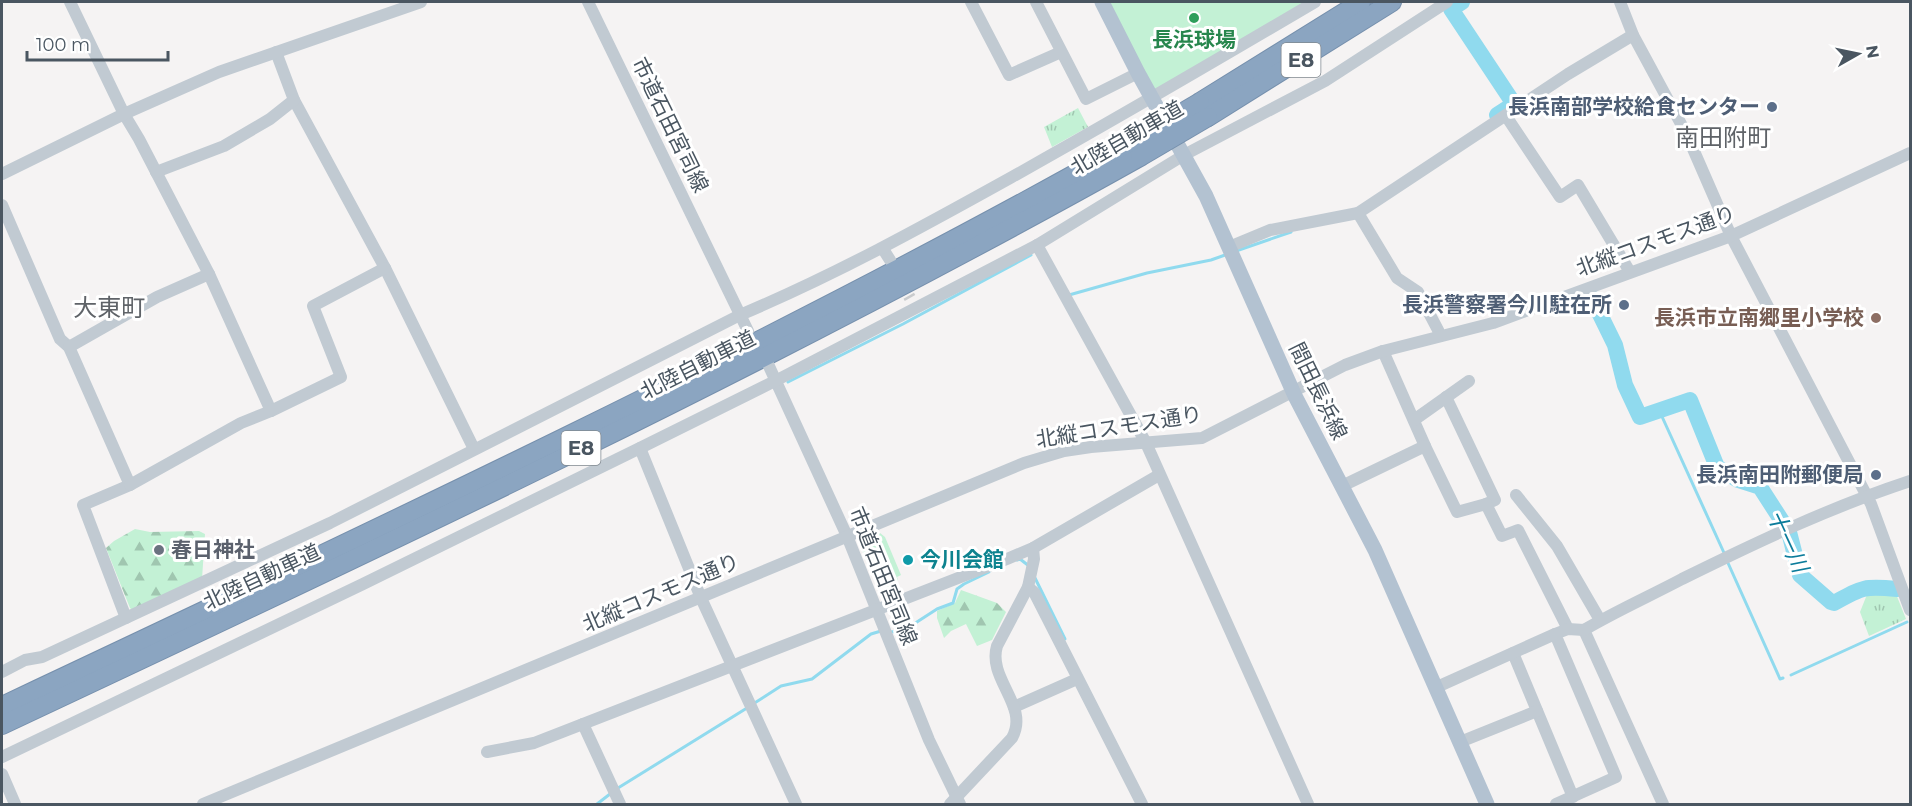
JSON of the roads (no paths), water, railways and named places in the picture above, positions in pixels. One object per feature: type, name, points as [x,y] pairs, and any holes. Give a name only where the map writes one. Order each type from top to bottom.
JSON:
[{"type":"highway","name":"北陸自動車道","points":[[1204,109],[1361,2]]},
{"type":"highway","name":"北陸自動車道","points":[[5,714],[252,588],[661,390],[871,284],[1002,214],[1136,149],[1392,2]]},
{"type":"main road","name":"間田長浜線","points":[[1102,2],[1138,73],[1206,196],[1293,393],[1375,550],[1487,804]]},
{"type":"street","points":[[70,2],[124,114],[209,274],[272,411]]},
{"type":"street","points":[[2,174],[124,114],[219,72],[422,2]]},
{"type":"street","name":"市道石田宮司線","points":[[588,2],[748,331]]},
{"type":"street","points":[[971,2],[1009,75],[1061,52]]},
{"type":"street","points":[[1036,2],[1086,99],[1138,73]]},
{"type":"street","points":[[2,672],[24,660],[42,657],[330,523],[741,315],[804,288],[883,249],[1152,99],[1315,2]]},
{"type":"street","points":[[2,757],[363,584],[777,381],[914,303],[1037,245],[1184,154],[1325,81],[1447,2]]},
{"type":"street","points":[[1620,2],[1633,35],[1687,135],[1731,236],[1866,495],[1911,610]]},
{"type":"street","points":[[1228,247],[1270,230],[1358,213],[1568,74],[1633,35]]},
{"type":"street","points":[[276,52],[294,99],[385,268],[474,449]]},
{"type":"street","points":[[156,172],[224,146],[270,119],[294,99]]},
{"type":"street","points":[[1506,116],[1560,197],[1578,185],[1630,272]]},
{"type":"street","name":"北縦コスモス通り","points":[[202,804],[1034,460],[1064,451],[1202,438],[1345,365],[1383,351],[1493,323],[1731,236],[1911,153]]},
{"type":"street","points":[[2,205],[60,339],[69,347],[130,485]]},
{"type":"street","points":[[1358,213],[1397,278],[1418,292],[1440,336]]},
{"type":"street","points":[[1037,245],[1146,443],[1308,804]]},
{"type":"street","points":[[883,249],[890,260]]},
{"type":"street","points":[[126,618],[83,505],[130,485],[241,423],[272,411],[342,377],[313,306],[385,268]]},
{"type":"street","points":[[69,347],[157,297],[209,274]]},
{"type":"street","points":[[1383,351],[1457,512],[1495,500],[1446,397]]},
{"type":"street","name":"市道石田宮司線","points":[[768,364],[847,536],[956,802]]},
{"type":"street","points":[[1414,420],[1468,381]]},
{"type":"street","points":[[1342,486],[1425,446]]},
{"type":"street","points":[[640,448],[701,598],[796,804]]},
{"type":"street","points":[[486,752],[534,743],[1034,548],[1159,475]]},
{"type":"street","points":[[1437,687],[1555,634],[1568,629],[1584,630],[1788,528],[1866,495],[1911,481]]},
{"type":"street","points":[[1516,495],[1557,546],[1600,620]]},
{"type":"street","points":[[1486,504],[1502,536],[1518,530],[1568,629]]},
{"type":"street","points":[[956,802],[1012,738],[1017,722],[1014,707],[996,669],[995,655],[1028,587],[1034,548]]},
{"type":"street","points":[[1028,587],[1034,592],[1142,804]]},
{"type":"street","points":[[1584,630],[1663,804]]},
{"type":"street","points":[[1555,634],[1616,777],[1556,804]]},
{"type":"street","points":[[1512,653],[1573,797]]},
{"type":"street","points":[[1014,707],[1077,679]]},
{"type":"street","points":[[1460,742],[1537,711]]},
{"type":"street","points":[[583,724],[616,795]]},
{"type":"street","points":[[2,774],[15,804]]},
{"type":"waterway","name":"十一川","points":[[1462,2],[1451,9],[1514,104],[1497,115]]},
{"type":"waterway","points":[[1236,251],[1291,232]]},
{"type":"waterway","points":[[788,382],[903,324],[1031,255]]},
{"type":"waterway","points":[[1069,295],[1147,273],[1225,255]]},
{"type":"waterway","name":"十一川","points":[[1592,298],[1615,345],[1625,385],[1640,417],[1690,400],[1717,467],[1738,480],[1760,487],[1789,532],[1800,575],[1834,603],[1864,589],[1897,589]]},
{"type":"waterway","points":[[1659,410],[1725,555]]},
{"type":"waterway","points":[[1017,560],[1020,559],[1029,566]]},
{"type":"waterway","points":[[1728,563],[1780,679],[1783,678]]},
{"type":"waterway","points":[[890,632],[903,631],[937,609],[953,603],[957,589],[989,572]]},
{"type":"waterway","points":[[1035,578],[1065,639]]},
{"type":"waterway","points":[[1791,675],[1907,622]]},
{"type":"waterway","points":[[753,704],[781,686],[812,679],[871,634],[881,631]]},
{"type":"waterway","points":[[618,788],[747,708]]},
{"type":"waterway","points":[[597,804],[610,794]]},
{"type":"tunnel","points":[[900,280],[910,298]]},
{"type":"place","name":"長浜球場","points":[[1194,18]]},
{"type":"place","name":"長浜南部学校給食センター","points":[[1772,107]]},
{"type":"place","name":"長浜警察署今川駐在所","points":[[1624,305]]},
{"type":"place","name":"長浜市立南郷里小学校","points":[[1876,318]]},
{"type":"place","name":"長浜南田附郵便局","points":[[1876,475]]},
{"type":"place","name":"春日神社","points":[[159,550]]},
{"type":"place","name":"今川会館","points":[[908,560]]},
{"type":"district","name":"南田附町","points":[[1723,138]]},
{"type":"district","name":"大東町","points":[[109,308]]}]
